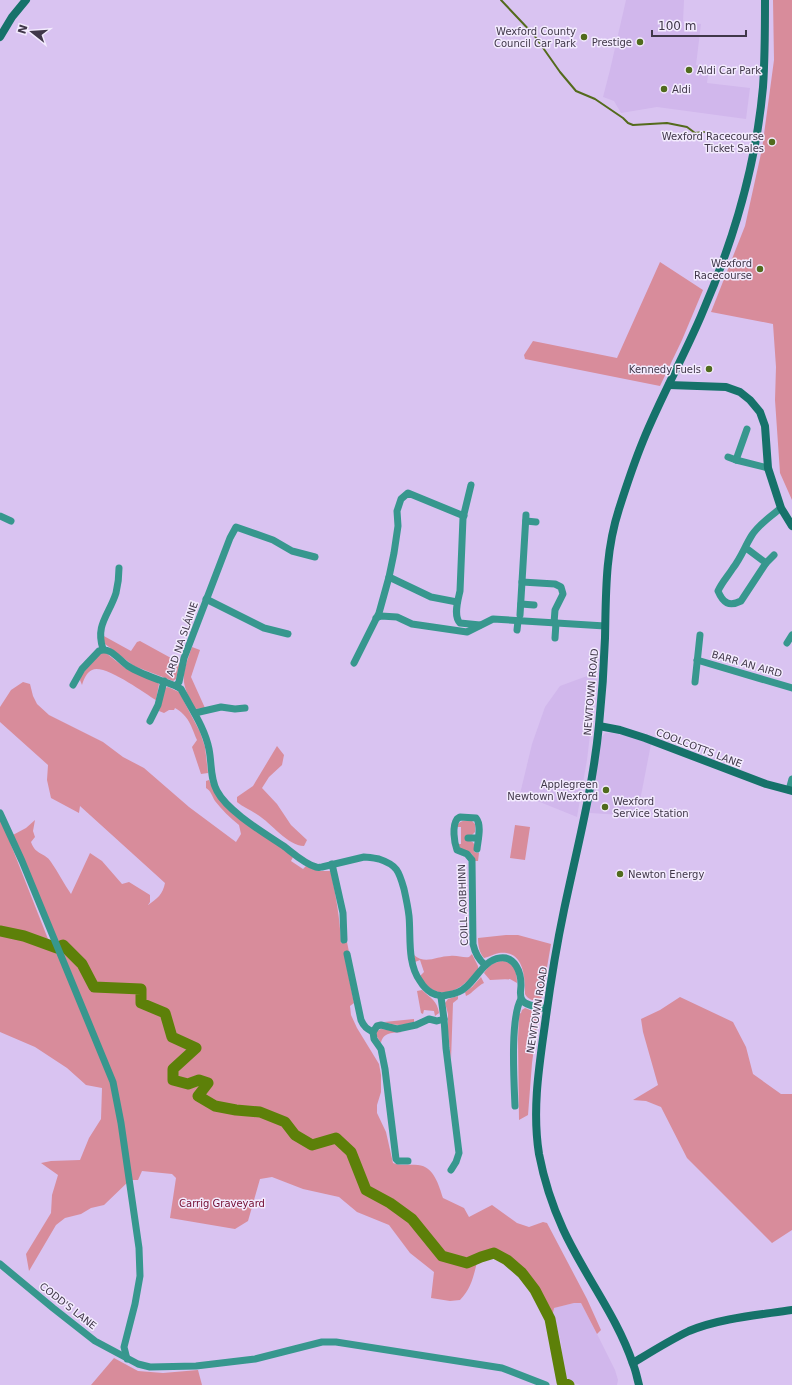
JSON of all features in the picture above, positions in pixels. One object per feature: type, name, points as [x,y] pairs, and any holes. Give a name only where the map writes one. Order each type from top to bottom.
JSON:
[{"type":"main road","points":[[0,37],[12,17],[26,0]]},
{"type":"main road","name":"NEWTOWN ROAD","points":[[639,1385],[633,1363],[614,1321],[564,1230],[549,1193],[538,1148],[536,1100],[547,1009],[564,912],[586,814],[599,726],[605,626],[606,570],[611,542],[618,512],[643,440],[716,280],[729,243],[743,194],[754,145],[763,88],[765,0]]},
{"type":"main road","points":[[669,385],[726,387],[740,392],[750,400],[760,412],[765,426],[768,468],[781,508],[792,526]]},
{"type":"main road","name":"COOLCOTTS LANE","points":[[599,726],[620,730],[645,738],[766,784],[790,791]]},
{"type":"main road","points":[[633,1363],[690,1331],[726,1320],[792,1310]]},
{"type":"street","points":[[736,460],[747,429]]},
{"type":"street","points":[[728,458],[768,468]]},
{"type":"street","points":[[471,485],[464,516],[460,591],[457,602],[456,616],[457,621],[460,623],[476,625],[482,624]]},
{"type":"street","points":[[354,663],[376,618],[389,577],[397,533],[397,511],[401,499],[408,493],[464,516]]},
{"type":"street","points":[[774,555],[766,563],[741,601],[735,604],[728,604],[721,598],[718,591],[723,581],[746,548],[751,536],[760,524],[781,508]]},
{"type":"street","points":[[0,516],[11,521]]},
{"type":"street","points":[[517,630],[521,604],[526,518],[536,522]]},
{"type":"street","name":"ARD NA SLÁINE","points":[[176,686],[179,682],[184,658],[206,599],[236,527],[273,540],[292,551],[315,557]]},
{"type":"street","points":[[746,548],[766,563]]},
{"type":"street","points":[[73,685],[82,669],[99,651],[103,649],[100,641],[101,626],[116,593],[119,568]]},
{"type":"street","points":[[389,577],[431,597],[457,602]]},
{"type":"street","points":[[522,582],[555,584],[561,587],[563,594],[555,610],[555,638]]},
{"type":"street","name":"ARD NA SLÁINE","points":[[206,599],[264,628],[288,634]]},
{"type":"street","points":[[521,604],[534,605]]},
{"type":"street","points":[[376,618],[381,616],[396,617],[412,624],[467,632],[493,619],[519,618],[555,623],[605,626]]},
{"type":"street","points":[[787,643],[792,634]]},
{"type":"street","name":"BARR AN AIRD","points":[[694,682],[700,635]]},
{"type":"street","name":"ARD NA SLÁINE","points":[[103,649],[108,650],[127,665],[138,671],[181,689],[195,713],[204,733],[209,749],[212,776],[218,792],[230,807],[280,844],[316,867],[332,864]]},
{"type":"street","name":"BARR AN AIRD","points":[[697,660],[792,688]]},
{"type":"street","name":"ARD NA SLÁINE","points":[[150,721],[158,705],[164,681]]},
{"type":"street","points":[[195,713],[221,707],[235,709],[245,708]]},
{"type":"street","points":[[790,791],[792,779]]},
{"type":"street","points":[[0,813],[22,861],[113,1082],[121,1123],[139,1248],[140,1276],[136,1304],[124,1347],[127,1359]]},
{"type":"street","name":"COILL AOIBHINN","points":[[477,849],[478,821],[476,818],[460,817],[454,825],[456,847],[457,850],[461,853],[467,854],[472,860],[473,944],[475,953],[485,965]]},
{"type":"street","points":[[468,838],[478,838]]},
{"type":"street","points":[[344,940],[343,913],[332,864],[370,857],[388,862],[396,868],[400,876],[408,904],[411,959],[414,970],[420,981],[431,993],[441,997],[454,994],[465,989],[485,965],[496,959],[501,958],[511,960],[516,964],[520,976],[521,999],[517,1011],[515,1030],[515,1106]]},
{"type":"street","points":[[347,954],[361,1020],[363,1026],[367,1030],[373,1032]]},
{"type":"street","points":[[441,997],[459,1153],[451,1170]]},
{"type":"street","points":[[521,999],[534,1006],[547,1009]]},
{"type":"street","points":[[408,1162],[398,1161],[396,1159],[385,1069],[380,1049],[374,1039],[373,1032],[377,1026],[381,1025],[402,1028],[416,1025],[429,1019],[437,1021],[444,1020]]},
{"type":"street","name":"CODD'S LANE","points":[[0,1264],[95,1341],[127,1359],[150,1367],[196,1366],[255,1359],[322,1342],[336,1342],[496,1367],[546,1385]]},
{"type":"shaded area","points":[[626,0],[684,0],[683,22],[701,24],[696,65],[709,67],[707,83],[750,88],[746,119],[657,107],[621,113],[614,101],[603,97]]},
{"type":"shaded area","points":[[597,675],[587,760],[577,817],[520,794],[532,744],[545,707],[560,686],[587,676]]},
{"type":"shaded area","points":[[605,733],[625,735],[651,744],[637,816],[590,813],[601,738]]},
{"type":"shaded area","points":[[574,1303],[581,1303],[615,1370],[618,1380],[617,1385],[580,1385],[574,1383],[566,1377],[564,1373],[561,1342],[556,1324],[551,1317],[554,1308]]},
{"type":"green space","name":"Wexford Racecourse","points":[[773,0],[792,0],[792,500],[780,473],[775,400],[776,367],[773,324],[711,312],[745,226],[762,149],[774,60]]},
{"type":"green space","points":[[660,262],[703,290],[682,340],[660,386],[525,359],[524,355],[533,341],[617,358]]},
{"type":"green space","points":[[102,635],[131,651],[137,642],[140,641],[180,663],[176,679],[173,681],[134,666],[105,644]]},
{"type":"green space","points":[[192,647],[200,650],[191,677],[205,708],[195,709],[185,685],[184,672]]},
{"type":"green space","points":[[106,653],[125,668],[156,681],[159,684],[156,700],[114,675],[98,669],[92,670],[88,673],[84,678],[82,685],[80,680],[81,675],[100,654]]},
{"type":"green space","name":"Carrig Graveyard","points":[[23,682],[30,684],[37,704],[49,715],[103,742],[123,757],[144,768],[189,807],[236,842],[241,834],[239,825],[226,814],[215,801],[206,788],[206,781],[209,780],[216,795],[293,857],[291,861],[303,869],[306,866],[318,871],[330,871],[338,908],[341,943],[347,942],[349,952],[344,953],[354,1003],[350,1006],[351,1015],[357,1028],[379,1064],[381,1075],[381,1092],[377,1105],[377,1113],[386,1132],[393,1163],[424,1166],[435,1177],[443,1198],[464,1208],[469,1217],[492,1205],[517,1223],[529,1227],[543,1222],[547,1223],[587,1299],[601,1330],[597,1334],[581,1303],[574,1303],[554,1308],[550,1319],[539,1299],[521,1274],[504,1259],[494,1253],[478,1258],[470,1286],[460,1300],[450,1301],[431,1298],[434,1272],[410,1253],[389,1225],[357,1212],[339,1197],[303,1189],[272,1177],[260,1179],[248,1221],[235,1229],[170,1218],[176,1178],[172,1174],[142,1171],[138,1180],[130,1180],[104,1205],[91,1208],[81,1214],[65,1218],[56,1225],[29,1271],[26,1254],[51,1213],[52,1195],[58,1175],[41,1163],[51,1161],[80,1160],[89,1138],[101,1119],[102,1088],[86,1085],[67,1068],[35,1047],[0,1032],[0,931],[24,936],[56,948],[11,836],[26,828],[35,820],[33,831],[35,837],[31,842],[35,850],[49,859],[71,894],[90,853],[102,861],[122,884],[129,882],[150,895],[150,902],[148,905],[159,896],[165,883],[80,806],[79,813],[51,798],[47,780],[48,765],[0,722],[0,707],[11,690]]},
{"type":"green space","points":[[168,687],[179,692],[200,732],[205,747],[208,773],[201,774],[192,747],[197,740],[184,714],[175,708],[174,710],[169,710],[164,713],[159,711],[165,688]]},
{"type":"green space","points":[[277,746],[284,755],[282,765],[269,777],[262,788],[277,804],[291,825],[307,840],[304,846],[292,842],[255,813],[237,802],[237,797],[253,786]]},
{"type":"green space","points":[[0,820],[2,822],[48,939],[0,928]]},
{"type":"green space","points":[[471,820],[475,824],[475,832],[472,835],[466,835],[466,840],[474,843],[474,852],[479,853],[478,861],[475,861],[470,852],[460,849],[458,844],[461,844],[461,827],[457,827],[459,823],[462,821]]},
{"type":"green space","points":[[515,825],[530,827],[525,860],[510,858]]},
{"type":"green space","points":[[518,935],[551,944],[542,997],[538,1001],[529,999],[526,996],[521,966],[514,956],[507,953],[499,953],[484,958],[481,953],[478,938]]},
{"type":"green space","points":[[472,954],[478,966],[478,970],[464,984],[449,992],[434,990],[427,985],[420,976],[424,972],[420,960],[415,962],[414,955],[418,958],[427,960],[445,956],[469,957]]},
{"type":"green space","points":[[502,961],[509,963],[514,968],[517,983],[510,979],[490,980],[484,973],[492,965]]},
{"type":"green space","points":[[481,977],[484,983],[466,996],[465,992]]},
{"type":"green space","points":[[422,990],[437,1005],[439,1013],[435,1016],[434,1011],[424,1010],[423,1014],[421,1013],[417,991]]},
{"type":"green space","points":[[458,996],[458,999],[453,1003],[451,1060],[448,1014],[445,1003],[448,999]]},
{"type":"green space","points":[[680,997],[733,1022],[746,1047],[753,1074],[781,1094],[792,1094],[792,1230],[772,1243],[687,1158],[661,1107],[646,1101],[633,1100],[658,1085],[643,1032],[641,1019],[660,1010]]},
{"type":"green space","points":[[525,1008],[535,1012],[538,1018],[532,1063],[528,1115],[519,1120],[519,1014]]},
{"type":"green space","points":[[414,1019],[414,1022],[402,1025],[384,1022]]},
{"type":"green space","points":[[381,1029],[402,1032],[386,1035],[382,1039],[381,1043],[376,1035],[377,1031]]},
{"type":"green space","points":[[114,1358],[138,1371],[163,1373],[198,1370],[202,1385],[91,1385]]},
{"type":"waterway","points":[[501,0],[534,35],[560,72],[576,91],[595,99],[633,125],[667,123],[687,127],[695,133],[704,132]]},
{"type":"waterway","points":[[0,931],[24,936],[57,948],[63,945],[82,964],[94,987],[141,989],[141,1003],[165,1013],[172,1037],[196,1048],[173,1069],[173,1080],[188,1084],[199,1080],[208,1083],[198,1096],[215,1106],[260,1112],[285,1122],[295,1135],[312,1145],[336,1138],[351,1152],[366,1190],[390,1203],[412,1219],[442,1256],[467,1263],[494,1253],[507,1260],[522,1273],[535,1290],[550,1319],[562,1382],[569,1385]]},
{"type":"place","name":"Wexford County Council Car Park","points":[[584,37]]},
{"type":"place","name":"Prestige","points":[[640,42]]},
{"type":"place","name":"Aldi Car Park","points":[[689,70]]},
{"type":"place","name":"Aldi","points":[[664,89]]},
{"type":"place","name":"Wexford Racecourse Ticket Sales","points":[[772,142]]},
{"type":"place","name":"Wexford Racecourse","points":[[760,269]]},
{"type":"place","name":"Kennedy Fuels","points":[[709,369]]},
{"type":"place","name":"Applegreen Newtown Wexford","points":[[606,790]]},
{"type":"place","name":"Wexford Service Station","points":[[605,807]]},
{"type":"place","name":"Newton Energy","points":[[620,874]]}]
